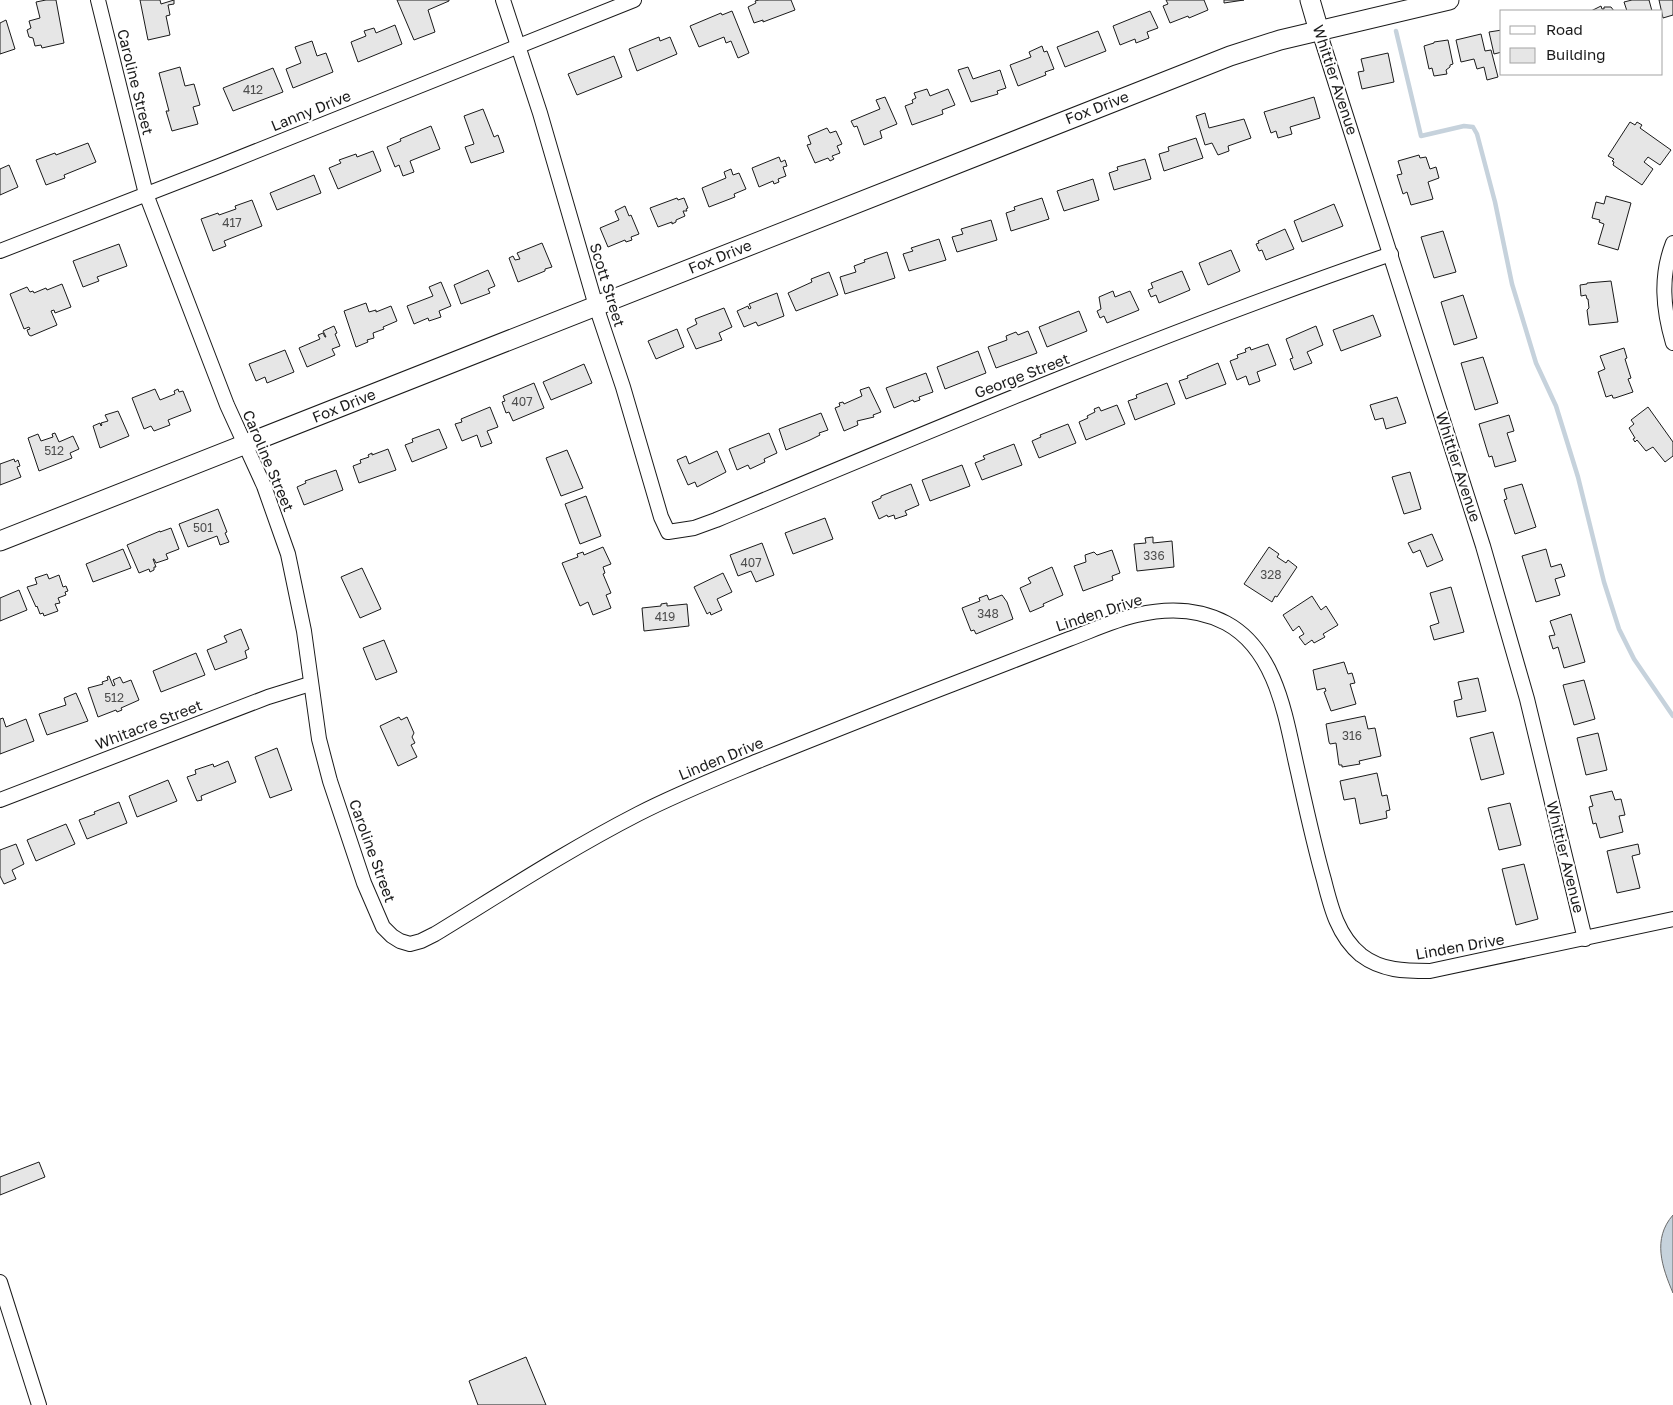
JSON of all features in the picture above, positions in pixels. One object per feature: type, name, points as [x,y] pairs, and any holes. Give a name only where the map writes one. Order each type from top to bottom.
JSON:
[{"type":"main road","name":"Whittier Avenue","points":[[1310,0],[1320,31]]},
{"type":"main road","name":"Fox Drive","points":[[0,541],[1230,56],[1280,40],[1449,0]]},
{"type":"street","name":"Caroline Street","points":[[98,0],[146,194],[227,405],[264,486],[288,554],[304,631],[319,739],[330,781],[372,903],[383,927],[392,936]]},
{"type":"street","name":"Scott Street","points":[[503,0],[519,46],[596,306],[624,388],[661,516],[668,532]]},
{"type":"street","name":"Lanny Drive","points":[[0,251],[634,0]]},
{"type":"street","name":"Whittier Avenue","points":[[1320,31],[1480,537],[1521,680],[1585,939]]},
{"type":"street","points":[[1673,243],[1667,259],[1664,276],[1664,302],[1668,328],[1673,343]]},
{"type":"street","name":"George Street","points":[[668,532],[694,528],[716,520],[1024,392],[1295,287],[1391,254]]},
{"type":"street","name":"Linden Drive","points":[[392,936],[410,944],[421,941],[615,827],[677,795],[1001,665],[1125,618],[1162,611],[1190,611],[1226,623],[1244,634],[1269,670],[1278,692],[1289,732],[1317,858],[1333,913],[1349,943],[1362,956],[1388,969],[1401,972],[1430,971],[1673,919]]},
{"type":"street","name":"Whitacre Street","points":[[0,800],[268,697],[310,684]]},
{"type":"street","points":[[0,1282],[39,1405]]},
{"type":"shaded area","points":[[1673,1215],[1673,1293],[1665,1273],[1661,1243],[1667,1224]]},
{"type":"building","points":[[56,0],[64,43],[42,48],[41,45],[35,46],[33,38],[29,37],[27,30],[31,28],[29,21],[40,18],[36,2]]},
{"type":"building","points":[[140,0],[160,0],[161,4],[174,0],[174,4],[168,5],[170,15],[166,16],[170,35],[148,40]]},
{"type":"building","points":[[397,0],[449,1],[428,10],[435,32],[414,40]]},
{"type":"building","points":[[759,0],[791,0],[795,10],[763,22],[763,20],[754,23],[748,7]]},
{"type":"building","points":[[1166,0],[1204,0],[1208,10],[1170,23],[1163,6],[1168,4]]},
{"type":"building","points":[[1224,0],[1244,0],[1224,3]]},
{"type":"building","points":[[1649,0],[1652,10],[1627,10],[1624,2]]},
{"type":"building","points":[[1659,0],[1673,0],[1673,15],[1663,18],[1663,10],[1661,10]]},
{"type":"building","points":[[1601,6],[1602,9],[1604,7],[1611,7],[1613,10],[1593,10]]},
{"type":"building","points":[[732,11],[749,53],[738,58],[731,41],[726,43],[724,37],[699,47],[690,26],[721,13],[722,15]]},
{"type":"building","points":[[1150,11],[1158,28],[1147,32],[1149,38],[1136,43],[1135,39],[1120,45],[1113,26]]},
{"type":"building","points":[[6,20],[15,49],[0,54],[0,23]]},
{"type":"building","points":[[395,25],[402,44],[358,62],[351,42],[366,36],[364,31],[374,28],[376,33]]},
{"type":"building","points":[[1500,30],[1500,52],[1494,54],[1489,32]]},
{"type":"building","points":[[1098,31],[1106,51],[1065,67],[1057,47]]},
{"type":"building","points":[[1481,34],[1485,51],[1491,50],[1498,77],[1487,80],[1484,67],[1477,69],[1474,59],[1461,62],[1456,40]]},
{"type":"building","points":[[659,37],[660,41],[670,37],[677,54],[637,71],[629,49]]},
{"type":"building","points":[[1448,40],[1453,64],[1446,70],[1447,74],[1434,76],[1432,68],[1429,69],[1424,46]]},
{"type":"building","points":[[312,41],[317,56],[326,53],[333,72],[293,88],[286,69],[301,63],[295,47]]},
{"type":"building","points":[[1042,46],[1044,52],[1047,51],[1054,69],[1045,72],[1046,75],[1018,86],[1010,65],[1031,57],[1029,52]]},
{"type":"building","points":[[1388,53],[1394,82],[1362,89],[1358,72],[1364,71],[1361,59]]},
{"type":"building","points":[[614,56],[622,77],[577,95],[568,74]]},
{"type":"building","points":[[180,67],[185,86],[194,84],[200,105],[193,107],[198,124],[172,131],[159,73]]},
{"type":"building","points":[[968,67],[973,79],[1000,70],[1006,88],[997,91],[998,94],[971,102],[958,70]]},
{"type":"building","points":[[273,68],[283,92],[233,111],[223,88]]},
{"type":"building","points":[[927,89],[930,96],[948,89],[955,105],[942,110],[943,114],[912,125],[905,106],[913,103],[912,100],[916,98],[914,93]]},
{"type":"building","points":[[885,97],[897,124],[880,131],[882,138],[864,145],[857,126],[854,127],[851,121],[880,109],[876,100]]},
{"type":"building","points":[[1314,97],[1320,118],[1290,127],[1292,134],[1278,138],[1276,131],[1271,133],[1264,112]]},
{"type":"building","points":[[483,109],[494,137],[498,135],[504,152],[471,163],[465,147],[474,144],[464,116]]},
{"type":"building","points":[[1205,113],[1209,128],[1244,119],[1251,138],[1228,146],[1229,151],[1218,155],[1212,143],[1205,145],[1196,116]]},
{"type":"building","points":[[1630,122],[1635,125],[1637,122],[1642,125],[1640,128],[1671,150],[1660,165],[1648,157],[1644,162],[1653,169],[1642,185],[1613,165],[1614,162],[1612,161],[1614,159],[1608,156]]},
{"type":"building","points":[[431,126],[440,149],[410,161],[414,172],[403,176],[399,165],[395,167],[387,147],[401,141],[400,139]]},
{"type":"building","points":[[827,128],[830,133],[836,131],[842,144],[837,146],[840,153],[832,156],[834,159],[830,161],[828,158],[815,163],[807,145],[811,144],[808,136]]},
{"type":"building","points":[[1196,138],[1203,158],[1164,171],[1159,154],[1169,151],[1168,147]]},
{"type":"building","points":[[88,143],[96,162],[64,175],[65,178],[46,185],[36,160]]},
{"type":"building","points":[[373,151],[381,171],[338,189],[329,168],[341,163],[339,160],[356,154],[357,157]]},
{"type":"building","points":[[1419,155],[1420,158],[1426,157],[1430,169],[1436,167],[1439,178],[1428,182],[1433,199],[1411,205],[1407,192],[1403,194],[1397,175],[1402,174],[1398,161]]},
{"type":"building","points":[[779,157],[781,162],[785,160],[787,166],[783,167],[786,176],[778,179],[779,182],[774,184],[773,181],[759,187],[752,168]]},
{"type":"building","points":[[1145,159],[1151,179],[1114,190],[1109,173],[1118,170],[1117,167]]},
{"type":"building","points":[[9,165],[18,187],[0,195],[0,169]]},
{"type":"building","points":[[731,169],[733,175],[739,173],[746,189],[734,194],[735,197],[709,207],[702,188],[726,178],[724,172]]},
{"type":"building","points":[[314,175],[321,193],[277,210],[270,193]]},
{"type":"building","points":[[1093,179],[1099,200],[1064,211],[1057,191]]},
{"type":"building","points":[[1606,196],[1631,203],[1618,250],[1598,244],[1604,224],[1599,222],[1600,220],[1592,218],[1596,202],[1604,204]]},
{"type":"building","points":[[677,198],[678,200],[684,198],[688,208],[686,209],[687,211],[683,211],[685,216],[672,224],[672,222],[658,227],[650,208]]},
{"type":"building","points":[[1042,198],[1049,219],[1011,231],[1006,213],[1015,210],[1014,207]]},
{"type":"building","points":[[252,200],[262,226],[224,241],[226,246],[213,251],[201,219],[236,209],[235,206]]},
{"type":"building","points":[[1334,204],[1343,226],[1302,242],[1294,221]]},
{"type":"building","points":[[625,206],[639,234],[631,237],[632,240],[626,242],[625,240],[608,247],[600,228],[619,220],[615,211]]},
{"type":"building","points":[[991,220],[997,240],[957,252],[952,237],[963,234],[961,229]]},
{"type":"building","points":[[1285,229],[1294,249],[1266,260],[1262,250],[1259,251],[1256,244],[1259,243],[1258,241]]},
{"type":"building","points":[[1443,231],[1456,272],[1434,278],[1421,237]]},
{"type":"building","points":[[939,239],[946,260],[909,271],[903,254],[913,251],[911,248]]},
{"type":"building","points":[[542,243],[552,267],[518,282],[509,258],[513,256],[515,260],[520,259],[517,253]]},
{"type":"building","points":[[119,244],[127,266],[97,277],[99,281],[83,287],[73,261]]},
{"type":"building","points":[[1231,250],[1240,271],[1208,285],[1199,263]]},
{"type":"building","points":[[887,252],[895,278],[845,294],[840,277],[856,272],[854,266],[865,262],[864,260]]},
{"type":"building","points":[[488,270],[495,286],[488,289],[490,293],[461,304],[454,285]]},
{"type":"building","points":[[1182,271],[1190,290],[1159,303],[1156,295],[1151,297],[1148,290],[1153,288],[1151,283]]},
{"type":"building","points":[[829,272],[838,295],[796,311],[788,293],[812,282],[811,279]]},
{"type":"building","points":[[1611,281],[1618,322],[1589,325],[1588,299],[1586,295],[1581,296],[1580,285]]},
{"type":"building","points":[[441,282],[451,306],[439,311],[441,317],[429,321],[428,318],[414,324],[407,306],[433,296],[429,287]]},
{"type":"building","points":[[62,284],[71,307],[55,313],[54,310],[51,311],[57,325],[31,336],[29,335],[27,330],[30,329],[29,327],[24,329],[10,294],[27,287],[30,292],[33,291],[34,293]]},
{"type":"building","points":[[1113,291],[1115,297],[1130,291],[1139,310],[1107,323],[1104,316],[1100,318],[1097,311],[1101,309],[1099,297]]},
{"type":"building","points":[[777,293],[784,316],[758,326],[756,322],[744,327],[737,311],[748,306],[749,309],[751,308],[749,304]]},
{"type":"building","points":[[1463,295],[1477,338],[1454,345],[1441,302]]},
{"type":"building","points":[[366,303],[369,312],[376,310],[376,312],[391,306],[397,321],[373,333],[374,338],[356,347],[344,311]]},
{"type":"building","points":[[724,308],[732,327],[719,333],[722,340],[696,349],[687,329],[697,324],[695,319]]},
{"type":"building","points":[[1079,311],[1087,331],[1047,347],[1039,327]]},
{"type":"building","points":[[1373,315],[1381,336],[1341,351],[1333,330]]},
{"type":"building","points":[[334,326],[340,346],[332,349],[335,355],[307,367],[299,348],[320,339],[318,335],[323,333],[326,337],[323,331]]},
{"type":"building","points":[[1316,326],[1323,345],[1307,352],[1312,363],[1294,370],[1290,359],[1293,358],[1286,339]]},
{"type":"building","points":[[677,329],[684,347],[656,359],[648,341]]},
{"type":"building","points":[[1028,331],[1037,353],[996,368],[988,347],[1007,340],[1006,336],[1016,332],[1018,335]]},
{"type":"building","points":[[1268,344],[1276,365],[1257,372],[1260,381],[1249,385],[1246,376],[1237,380],[1230,361],[1238,358],[1237,355],[1246,352],[1245,349],[1250,347],[1251,350]]},
{"type":"building","points":[[1624,348],[1627,358],[1625,359],[1631,378],[1628,379],[1633,392],[1615,398],[1612,395],[1606,397],[1598,372],[1605,369],[1600,356]]},
{"type":"building","points":[[285,350],[294,372],[267,383],[265,377],[256,381],[249,364]]},
{"type":"building","points":[[978,351],[986,373],[945,389],[937,367]]},
{"type":"building","points":[[1483,357],[1498,403],[1475,410],[1461,363]]},
{"type":"building","points":[[1218,363],[1226,384],[1186,399],[1179,381]]},
{"type":"building","points":[[584,364],[592,383],[551,400],[543,382]]},
{"type":"building","points":[[926,373],[933,392],[919,397],[920,400],[914,402],[913,400],[894,408],[886,388]]},
{"type":"building","points":[[534,383],[544,408],[513,421],[509,412],[506,413],[502,402],[505,401],[503,396]]},
{"type":"building","points":[[1167,383],[1175,404],[1135,420],[1128,401],[1137,398],[1136,395]]},
{"type":"building","points":[[869,387],[881,412],[873,415],[874,417],[857,421],[858,425],[844,431],[835,408],[840,406],[839,403],[843,402],[844,404],[862,396],[860,390]]},
{"type":"building","points":[[155,389],[160,400],[175,394],[174,391],[178,389],[179,392],[183,391],[191,411],[168,420],[170,425],[154,431],[151,426],[144,429],[132,398]]},
{"type":"building","points":[[1397,397],[1406,423],[1386,429],[1383,418],[1375,420],[1370,405]]},
{"type":"building","points":[[1117,405],[1125,424],[1086,440],[1079,422],[1095,412],[1094,409],[1099,407],[1101,411]]},
{"type":"building","points":[[490,407],[498,427],[487,431],[492,443],[481,447],[477,435],[462,441],[455,424],[462,422],[461,419]]},
{"type":"building","points":[[1648,407],[1673,442],[1673,456],[1665,462],[1653,447],[1646,451],[1637,440],[1635,442],[1633,439],[1635,438],[1629,428],[1634,424],[1631,420]]},
{"type":"building","points":[[118,411],[129,436],[100,448],[93,426],[100,423],[101,426],[101,423],[108,421],[105,415]]},
{"type":"building","points":[[821,413],[828,430],[786,450],[779,429]]},
{"type":"building","points":[[1509,415],[1514,431],[1507,433],[1516,461],[1495,467],[1492,456],[1489,457],[1479,424]]},
{"type":"building","points":[[1068,424],[1076,443],[1039,458],[1032,441],[1041,437],[1040,435]]},
{"type":"building","points":[[439,429],[447,448],[412,462],[405,445],[413,442],[412,439]]},
{"type":"building","points":[[55,433],[59,442],[73,436],[79,449],[70,453],[72,458],[39,471],[28,438],[38,434],[41,441],[53,437],[52,434]]},
{"type":"building","points":[[769,433],[777,453],[764,459],[765,462],[750,469],[748,465],[737,470],[729,449]]},
{"type":"building","points":[[1014,444],[1022,465],[982,480],[975,463],[985,459],[983,456]]},
{"type":"building","points":[[388,449],[396,470],[359,483],[353,466],[361,463],[360,460],[369,457],[368,455],[372,453],[372,455]]},
{"type":"building","points":[[567,450],[583,488],[561,496],[546,458]]},
{"type":"building","points":[[717,451],[726,472],[697,487],[695,482],[688,485],[677,460],[686,456],[689,464]]},
{"type":"building","points":[[14,459],[15,462],[18,460],[20,466],[17,467],[21,477],[0,485],[0,464]]},
{"type":"building","points":[[962,465],[970,486],[930,501],[922,480]]},
{"type":"building","points":[[336,470],[343,490],[304,505],[297,487],[306,483],[305,481]]},
{"type":"building","points":[[1410,472],[1421,509],[1404,514],[1392,477]]},
{"type":"building","points":[[911,484],[919,505],[905,511],[907,515],[895,519],[894,515],[888,517],[887,515],[879,519],[872,502],[881,498],[881,496]]},
{"type":"building","points":[[1522,484],[1536,527],[1515,534],[1504,500],[1507,499],[1504,489]]},
{"type":"building","points":[[586,496],[601,536],[580,544],[565,504]]},
{"type":"building","points":[[218,509],[229,542],[220,545],[217,536],[188,547],[179,524]]},
{"type":"building","points":[[825,518],[833,539],[793,554],[785,533]]},
{"type":"building","points":[[171,528],[179,549],[166,554],[168,559],[156,563],[153,559],[156,567],[154,567],[154,570],[150,572],[149,569],[139,573],[127,545]]},
{"type":"building","points":[[1432,534],[1443,560],[1427,567],[1420,550],[1413,553],[1408,543]]},
{"type":"building","points":[[1153,537],[1153,543],[1172,541],[1174,567],[1137,571],[1134,544],[1146,543],[1145,538]]},
{"type":"building","points":[[762,543],[774,575],[756,582],[751,571],[738,576],[730,555]]},
{"type":"building","points":[[603,547],[611,564],[603,567],[605,573],[603,574],[611,593],[606,595],[611,608],[593,615],[588,602],[580,606],[562,563],[578,557],[577,554],[583,552],[584,555]]},
{"type":"building","points":[[1269,547],[1279,554],[1277,557],[1286,563],[1288,560],[1297,567],[1272,602],[1244,584]]},
{"type":"building","points":[[123,549],[131,568],[93,582],[86,564]]},
{"type":"building","points":[[1546,549],[1551,567],[1561,564],[1565,576],[1555,579],[1560,595],[1536,602],[1522,556]]},
{"type":"building","points":[[1112,550],[1120,573],[1112,576],[1113,580],[1083,591],[1074,566],[1086,562],[1085,555],[1094,552],[1097,555]]},
{"type":"building","points":[[1052,567],[1063,595],[1030,612],[1020,588],[1031,583],[1028,578]]},
{"type":"building","points":[[362,568],[381,609],[360,618],[341,577]]},
{"type":"building","points":[[723,573],[732,592],[717,599],[722,610],[711,615],[710,612],[707,614],[694,587]]},
{"type":"building","points":[[47,574],[49,579],[59,575],[63,587],[66,586],[68,591],[65,592],[66,595],[58,598],[60,603],[55,604],[58,611],[44,616],[43,613],[40,614],[27,587],[37,584],[35,578]]},
{"type":"building","points":[[1451,587],[1464,632],[1434,640],[1430,626],[1439,623],[1430,593]]},
{"type":"building","points":[[19,590],[27,610],[0,621],[0,598]]},
{"type":"building","points":[[987,595],[989,600],[1002,595],[1007,602],[1013,619],[976,634],[974,630],[971,631],[962,608],[980,601],[979,598]]},
{"type":"building","points":[[1312,596],[1321,610],[1326,606],[1338,625],[1323,634],[1325,637],[1314,643],[1312,640],[1305,645],[1299,637],[1304,634],[1299,626],[1293,631],[1283,615]]},
{"type":"building","points":[[667,603],[667,606],[687,604],[689,626],[644,631],[642,608],[661,606],[661,604]]},
{"type":"building","points":[[1571,614],[1585,662],[1564,668],[1558,647],[1553,649],[1549,636],[1555,635],[1550,621]]},
{"type":"building","points":[[241,629],[249,649],[245,651],[247,658],[215,670],[207,650],[227,642],[224,636]]},
{"type":"building","points":[[384,640],[397,672],[376,680],[363,648]]},
{"type":"building","points":[[196,653],[205,675],[161,692],[153,671]]},
{"type":"building","points":[[1344,662],[1348,674],[1352,673],[1355,683],[1350,684],[1356,704],[1331,711],[1324,692],[1326,691],[1325,688],[1317,690],[1313,670]]},
{"type":"building","points":[[109,676],[113,686],[115,685],[113,680],[120,677],[123,683],[131,680],[139,700],[121,708],[122,710],[117,712],[116,710],[98,717],[88,688],[103,684],[102,682],[108,680],[107,677]]},
{"type":"building","points":[[1478,678],[1486,711],[1457,717],[1454,701],[1462,699],[1458,682]]},
{"type":"building","points":[[1584,680],[1595,719],[1574,725],[1563,685]]},
{"type":"building","points":[[76,693],[88,721],[47,735],[39,714],[66,705],[64,698]]},
{"type":"building","points":[[1365,716],[1368,729],[1375,728],[1381,756],[1359,761],[1360,764],[1342,767],[1342,765],[1339,765],[1336,743],[1330,744],[1329,742],[1326,724]]},
{"type":"building","points":[[399,717],[401,720],[407,717],[414,733],[412,737],[415,743],[411,745],[417,757],[398,766],[380,726]]},
{"type":"building","points":[[3,718],[6,727],[26,719],[34,741],[0,754],[0,719]]},
{"type":"building","points":[[1493,732],[1504,774],[1481,780],[1470,738]]},
{"type":"building","points":[[1598,733],[1607,770],[1586,775],[1577,738]]},
{"type":"building","points":[[277,748],[292,790],[270,798],[255,757]]},
{"type":"building","points":[[228,761],[236,782],[201,796],[202,800],[197,801],[187,777],[196,774],[195,770],[213,764],[214,767]]},
{"type":"building","points":[[1377,773],[1382,796],[1387,795],[1390,810],[1386,811],[1387,818],[1360,824],[1355,798],[1344,800],[1340,781]]},
{"type":"building","points":[[168,780],[177,801],[137,817],[129,796]]},
{"type":"building","points":[[1612,791],[1615,800],[1621,799],[1625,815],[1619,816],[1623,832],[1600,838],[1596,823],[1593,824],[1589,807],[1593,806],[1590,796]]},
{"type":"building","points":[[119,802],[127,823],[87,839],[79,820]]},
{"type":"building","points":[[1510,803],[1521,845],[1499,850],[1488,808]]},
{"type":"building","points":[[66,824],[75,844],[36,861],[27,840]]},
{"type":"building","points":[[16,844],[24,864],[12,870],[16,879],[4,884],[0,876],[0,850]]},
{"type":"building","points":[[1638,844],[1640,854],[1632,856],[1640,888],[1617,893],[1607,851]]},
{"type":"building","points":[[1524,864],[1538,919],[1516,925],[1502,869]]},
{"type":"building","points":[[39,1162],[45,1177],[0,1195],[0,1177]]},
{"type":"building","points":[[526,1357],[546,1405],[478,1405],[469,1381]]},
{"type":"waterway","points":[[1396,31],[1421,136],[1464,126],[1473,127],[1477,134],[1495,202],[1512,284],[1536,363],[1556,406],[1578,477],[1604,582],[1619,629],[1634,659],[1673,716]]}]
